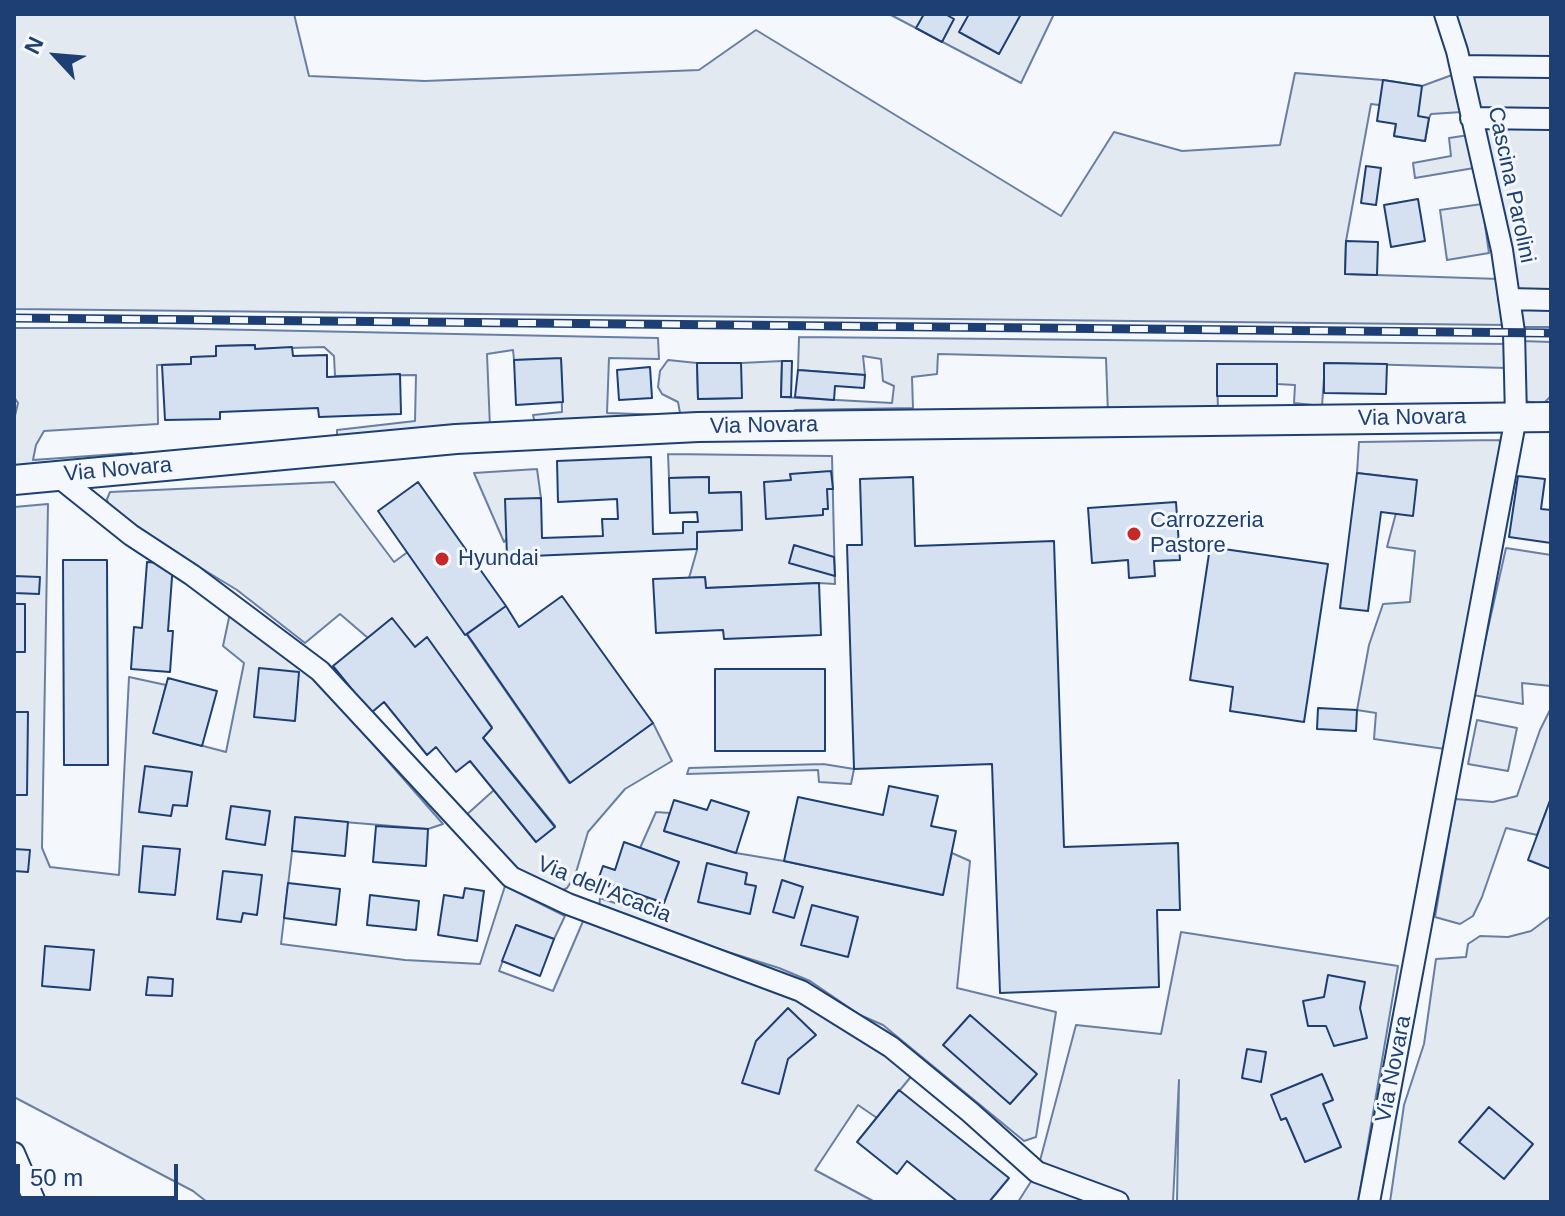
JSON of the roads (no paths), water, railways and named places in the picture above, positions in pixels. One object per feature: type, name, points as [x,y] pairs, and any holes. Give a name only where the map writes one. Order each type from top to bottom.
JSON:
[{"type":"main road","name":"Via Novara","points":[[14,480],[456,439],[698,427],[1551,417]]},
{"type":"street","name":"Cascina Parolini","points":[[1445,14],[1461,66],[1502,250],[1514,332],[1516,417]]},
{"type":"street","points":[[1461,66],[1551,67]]},
{"type":"street","points":[[1471,118],[1551,119]]},
{"type":"street","points":[[1509,299],[1551,300]]},
{"type":"street","name":"Via Novara","points":[[1369,1202],[1516,417]]},
{"type":"street","name":"Via dell'Acacia","points":[[56,475],[131,535],[192,575],[320,671],[511,877],[568,904],[801,991],[891,1047],[1037,1172],[1118,1202]]},
{"type":"street","points":[[14,1153],[35,1202]]},
{"type":"railway","points":[[14,318],[1551,333]]},
{"type":"place","name":"Carrozzeria Pastore","points":[[1134,534]]},
{"type":"place","name":"Hyundai","points":[[442,559]]}]
